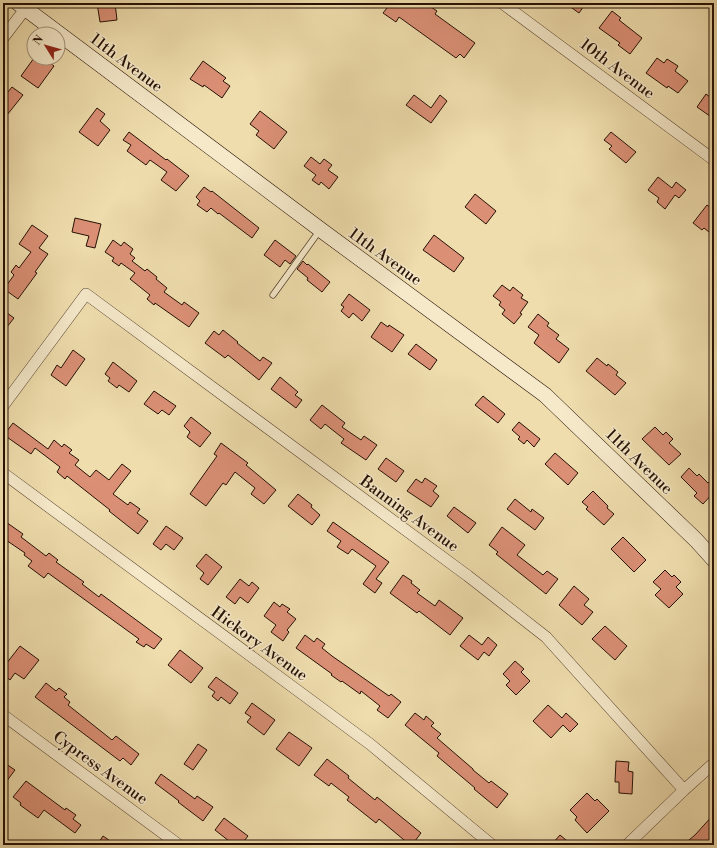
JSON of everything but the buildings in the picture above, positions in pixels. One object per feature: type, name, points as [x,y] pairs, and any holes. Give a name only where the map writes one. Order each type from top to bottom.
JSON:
[{"type":"main road","name":"11th Avenue","points":[[24,5],[321,230],[545,394],[696,540],[714,560]]},
{"type":"street","name":"10th Avenue","points":[[502,3],[714,160]]},
{"type":"street","points":[[3,38],[24,5]]},
{"type":"street","name":"Banning Avenue","points":[[3,406],[86,294],[468,576],[546,638],[684,790]]},
{"type":"street","name":"Hickory Avenue","points":[[3,473],[370,744],[492,845]]},
{"type":"street","name":"Cypress Avenue","points":[[3,715],[179,845]]},
{"type":"street","points":[[627,845],[714,763]]},
{"type":"lane","points":[[273,295],[321,230]]}]
